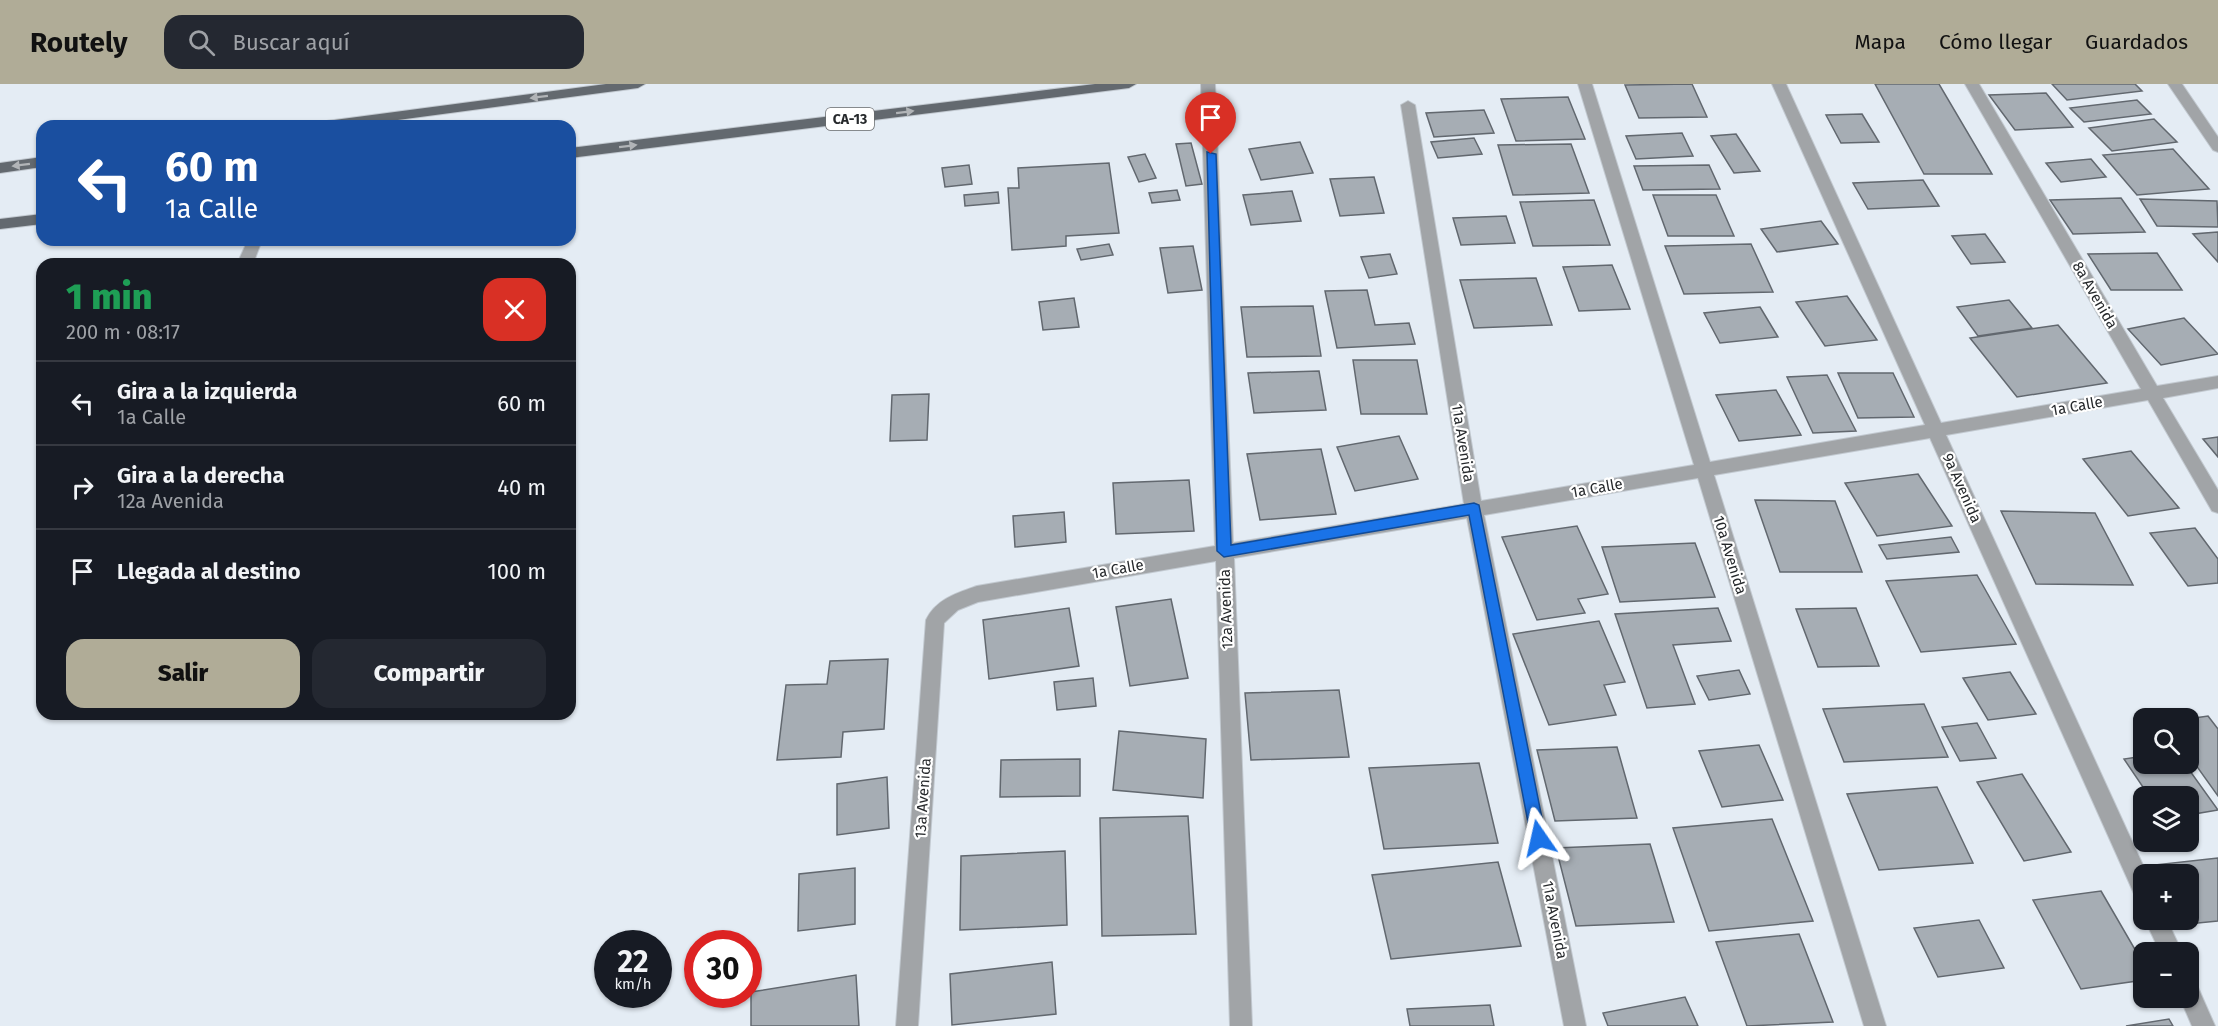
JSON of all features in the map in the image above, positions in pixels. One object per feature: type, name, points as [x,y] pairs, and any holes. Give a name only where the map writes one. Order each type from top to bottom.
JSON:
[{"type":"main road","points":[[365,120],[638,84]]},
{"type":"main road","name":"CA-13","points":[[576,152],[1130,84]]},
{"type":"main road","points":[[0,168],[36,163]]},
{"type":"main road","points":[[0,224],[36,220]]},
{"type":"street","name":"12a Avenida","points":[[1208,84],[1241,1026]]},
{"type":"street","name":"10a Avenida","points":[[1585,84],[1875,1026]]},
{"type":"street","name":"9a Avenida","points":[[1779,84],[2133,867]]},
{"type":"street","name":"8a Avenida","points":[[1972,84],[2218,506]]},
{"type":"street","points":[[2175,84],[2218,147]]},
{"type":"street","name":"11a Avenida","points":[[1408,105],[1474,508],[1575,1026]]},
{"type":"street","name":"1a Calle","points":[[977,594],[2218,382]]},
{"type":"street","name":"13a Avenida","points":[[907,1026],[935,620],[951,604],[977,594]]},
{"type":"street","points":[[2196,1008],[2204,1026]]},
{"type":"building","points":[[1692,84],[1707,117],[1639,118],[1625,85]]},
{"type":"building","points":[[1875,84],[1939,84],[1992,174],[1924,174]]},
{"type":"building","points":[[2052,84],[2135,84],[2142,91],[2067,100]]},
{"type":"building","points":[[2046,93],[2073,127],[2015,130],[1989,95]]},
{"type":"building","points":[[1568,97],[1585,139],[1516,141],[1501,99]]},
{"type":"building","points":[[2137,100],[2151,114],[2084,122],[2070,108]]},
{"type":"building","points":[[1484,110],[1494,133],[1434,137],[1426,113]]},
{"type":"building","points":[[1862,114],[1879,142],[1841,143],[1826,115]]},
{"type":"building","points":[[2154,119],[2177,142],[2112,151],[2089,128]]},
{"type":"building","points":[[1682,133],[1693,156],[1636,159],[1626,136]]},
{"type":"building","points":[[1736,134],[1760,171],[1734,173],[1711,136]]},
{"type":"building","points":[[1474,138],[1482,154],[1438,158],[1431,142]]},
{"type":"building","points":[[1300,142],[1313,173],[1261,180],[1249,149]]},
{"type":"building","points":[[1191,143],[1202,184],[1186,186],[1176,144]]},
{"type":"building","points":[[1571,144],[1589,193],[1513,195],[1498,145]]},
{"type":"building","points":[[2173,149],[2209,189],[2137,195],[2103,155]]},
{"type":"building","points":[[1145,154],[1156,178],[1139,182],[1128,157]]},
{"type":"building","points":[[2091,159],[2106,177],[2061,182],[2046,163]]},
{"type":"building","points":[[1109,163],[1119,233],[1066,236],[1066,246],[1012,250],[1008,188],[1019,188],[1018,168]]},
{"type":"building","points":[[969,165],[972,184],[945,187],[942,168]]},
{"type":"building","points":[[1709,165],[1720,189],[1643,190],[1634,166]]},
{"type":"building","points":[[1374,177],[1384,213],[1340,216],[1330,179]]},
{"type":"building","points":[[1923,180],[1939,206],[1868,209],[1853,183]]},
{"type":"building","points":[[1177,190],[1180,200],[1152,203],[1149,193]]},
{"type":"building","points":[[1292,191],[1301,221],[1251,225],[1243,195]]},
{"type":"building","points":[[998,192],[999,203],[965,206],[964,195]]},
{"type":"building","points":[[1653,195],[1716,195],[1734,236],[1668,236]]},
{"type":"building","points":[[2121,198],[2145,232],[2073,234],[2050,200]]},
{"type":"building","points":[[2140,199],[2217,201],[2218,227],[2157,226]]},
{"type":"building","points":[[1594,200],[1610,245],[1533,246],[1520,202]]},
{"type":"building","points":[[1506,216],[1515,243],[1461,245],[1453,218]]},
{"type":"building","points":[[1821,221],[1838,244],[1777,252],[1761,229]]},
{"type":"building","points":[[2218,232],[2218,262],[2193,234]]},
{"type":"building","points":[[1985,234],[2005,262],[1971,264],[1952,236]]},
{"type":"building","points":[[1109,244],[1113,255],[1081,260],[1077,249]]},
{"type":"building","points":[[1751,244],[1773,292],[1684,294],[1665,246]]},
{"type":"building","points":[[1193,246],[1202,290],[1168,293],[1160,248]]},
{"type":"building","points":[[2157,253],[2182,290],[2111,290],[2088,254]]},
{"type":"building","points":[[1390,254],[1397,274],[1369,278],[1361,257]]},
{"type":"building","points":[[1612,265],[1630,309],[1579,311],[1563,267]]},
{"type":"building","points":[[1536,278],[1552,325],[1474,328],[1460,280]]},
{"type":"building","points":[[1367,290],[1375,325],[1409,323],[1415,344],[1337,348],[1325,291]]},
{"type":"building","points":[[1847,296],[1877,340],[1825,346],[1796,302]]},
{"type":"building","points":[[1074,298],[1079,327],[1043,330],[1039,302]]},
{"type":"building","points":[[2009,300],[2032,328],[1978,336],[1957,307]]},
{"type":"building","points":[[1313,306],[1321,356],[1247,357],[1241,307]]},
{"type":"building","points":[[1760,307],[1778,337],[1720,343],[1704,313]]},
{"type":"building","points":[[2184,318],[2218,354],[2161,365],[2128,329]]},
{"type":"building","points":[[2058,325],[2107,383],[2017,397],[1970,338]]},
{"type":"building","points":[[1353,360],[1417,360],[1427,414],[1361,414]]},
{"type":"building","points":[[1319,371],[1326,410],[1254,413],[1248,373]]},
{"type":"building","points":[[1838,373],[1893,373],[1914,417],[1858,418]]},
{"type":"building","points":[[1827,375],[1856,431],[1813,433],[1787,377]]},
{"type":"building","points":[[1776,390],[1801,435],[1739,441],[1716,395]]},
{"type":"building","points":[[929,394],[927,440],[890,441],[892,395]]},
{"type":"building","points":[[1399,436],[1418,479],[1355,491],[1337,447]]},
{"type":"building","points":[[2218,437],[2218,457],[2203,439]]},
{"type":"building","points":[[1321,449],[1336,514],[1260,520],[1247,454]]},
{"type":"building","points":[[2131,451],[2179,508],[2128,516],[2083,459]]},
{"type":"building","points":[[1918,474],[1952,526],[1877,536],[1845,483]]},
{"type":"building","points":[[1189,480],[1194,531],[1116,534],[1113,483]]},
{"type":"building","points":[[1755,500],[1835,501],[1862,572],[1780,572]]},
{"type":"building","points":[[2001,511],[2095,513],[2133,585],[2036,584]]},
{"type":"building","points":[[1064,512],[1066,542],[1015,547],[1013,516]]},
{"type":"building","points":[[1577,526],[1608,594],[1578,599],[1585,613],[1537,620],[1502,537]]},
{"type":"building","points":[[2195,528],[2218,559],[2218,583],[2188,586],[2150,533]]},
{"type":"building","points":[[1951,537],[1959,552],[1887,559],[1879,545]]},
{"type":"building","points":[[1695,543],[1715,597],[1620,602],[1602,547]]},
{"type":"building","points":[[1977,575],[2016,644],[1921,652],[1886,581]]},
{"type":"building","points":[[1171,599],[1188,678],[1130,686],[1116,607]]},
{"type":"building","points":[[1069,608],[1079,666],[989,679],[983,620]]},
{"type":"building","points":[[1718,608],[1731,641],[1673,645],[1695,704],[1647,708],[1615,614]]},
{"type":"building","points":[[1856,608],[1879,666],[1818,667],[1796,609]]},
{"type":"building","points":[[1599,621],[1625,682],[1604,685],[1616,715],[1549,725],[1513,634]]},
{"type":"building","points":[[888,659],[884,729],[843,732],[841,757],[777,760],[786,685],[827,684],[830,661]]},
{"type":"building","points":[[1739,670],[1750,694],[1709,700],[1697,676]]},
{"type":"building","points":[[2010,672],[2036,714],[1988,720],[1963,678]]},
{"type":"building","points":[[1093,678],[1096,706],[1057,710],[1054,682]]},
{"type":"building","points":[[1339,690],[1349,757],[1251,760],[1245,693]]},
{"type":"building","points":[[1924,704],[1948,757],[1844,762],[1823,709]]},
{"type":"building","points":[[2208,716],[2218,729],[2218,796],[2199,769],[2199,717]]},
{"type":"building","points":[[1977,723],[1996,758],[1960,761],[1942,727]]},
{"type":"building","points":[[1119,731],[1206,739],[1203,798],[1113,790]]},
{"type":"building","points":[[1759,745],[1783,800],[1722,807],[1699,751]]},
{"type":"building","points":[[1617,747],[1637,818],[1555,821],[1537,750]]},
{"type":"building","points":[[2133,758],[2133,772],[2124,759]]},
{"type":"building","points":[[1080,759],[1080,796],[1000,797],[1001,760]]},
{"type":"building","points":[[1479,763],[1498,843],[1384,849],[1369,768]]},
{"type":"building","points":[[2022,774],[2071,852],[2024,861],[1977,782]]},
{"type":"building","points":[[2134,774],[2192,774],[2218,810],[2199,813],[2199,786],[2142,786]]},
{"type":"building","points":[[887,777],[889,828],[837,835],[837,784]]},
{"type":"building","points":[[1937,787],[1973,863],[1879,870],[1847,794]]},
{"type":"building","points":[[1188,816],[1196,934],[1102,936],[1100,818]]},
{"type":"building","points":[[1772,819],[1813,921],[1709,931],[1673,828]]},
{"type":"building","points":[[1650,844],[1674,922],[1576,926],[1556,848]]},
{"type":"building","points":[[1065,851],[1067,925],[960,930],[961,856]]},
{"type":"building","points":[[2218,858],[2218,921],[2199,923],[2199,864],[2163,864]]},
{"type":"building","points":[[1498,862],[1521,946],[1391,959],[1372,875]]},
{"type":"building","points":[[855,868],[855,924],[798,931],[799,874]]},
{"type":"building","points":[[2101,891],[2133,946],[2133,982],[2081,989],[2033,900]]},
{"type":"building","points":[[1979,920],[2004,968],[1938,977],[1914,928]]},
{"type":"building","points":[[1799,934],[1833,1022],[1747,1026],[1716,942]]},
{"type":"building","points":[[1052,962],[1056,1014],[952,1025],[950,974]]},
{"type":"building","points":[[856,975],[859,1026],[751,1026],[751,1008],[762,1008],[762,990]]},
{"type":"building","points":[[1685,997],[1698,1026],[1608,1026],[1603,1013]]},
{"type":"building","points":[[1490,1005],[1494,1026],[1410,1026],[1407,1009]]},
{"type":"building","points":[[2169,1019],[2173,1026],[2126,1026]]},
{"type":"route","points":[[1211,154],[1224,551],[1474,508],[1539,838]]}]
